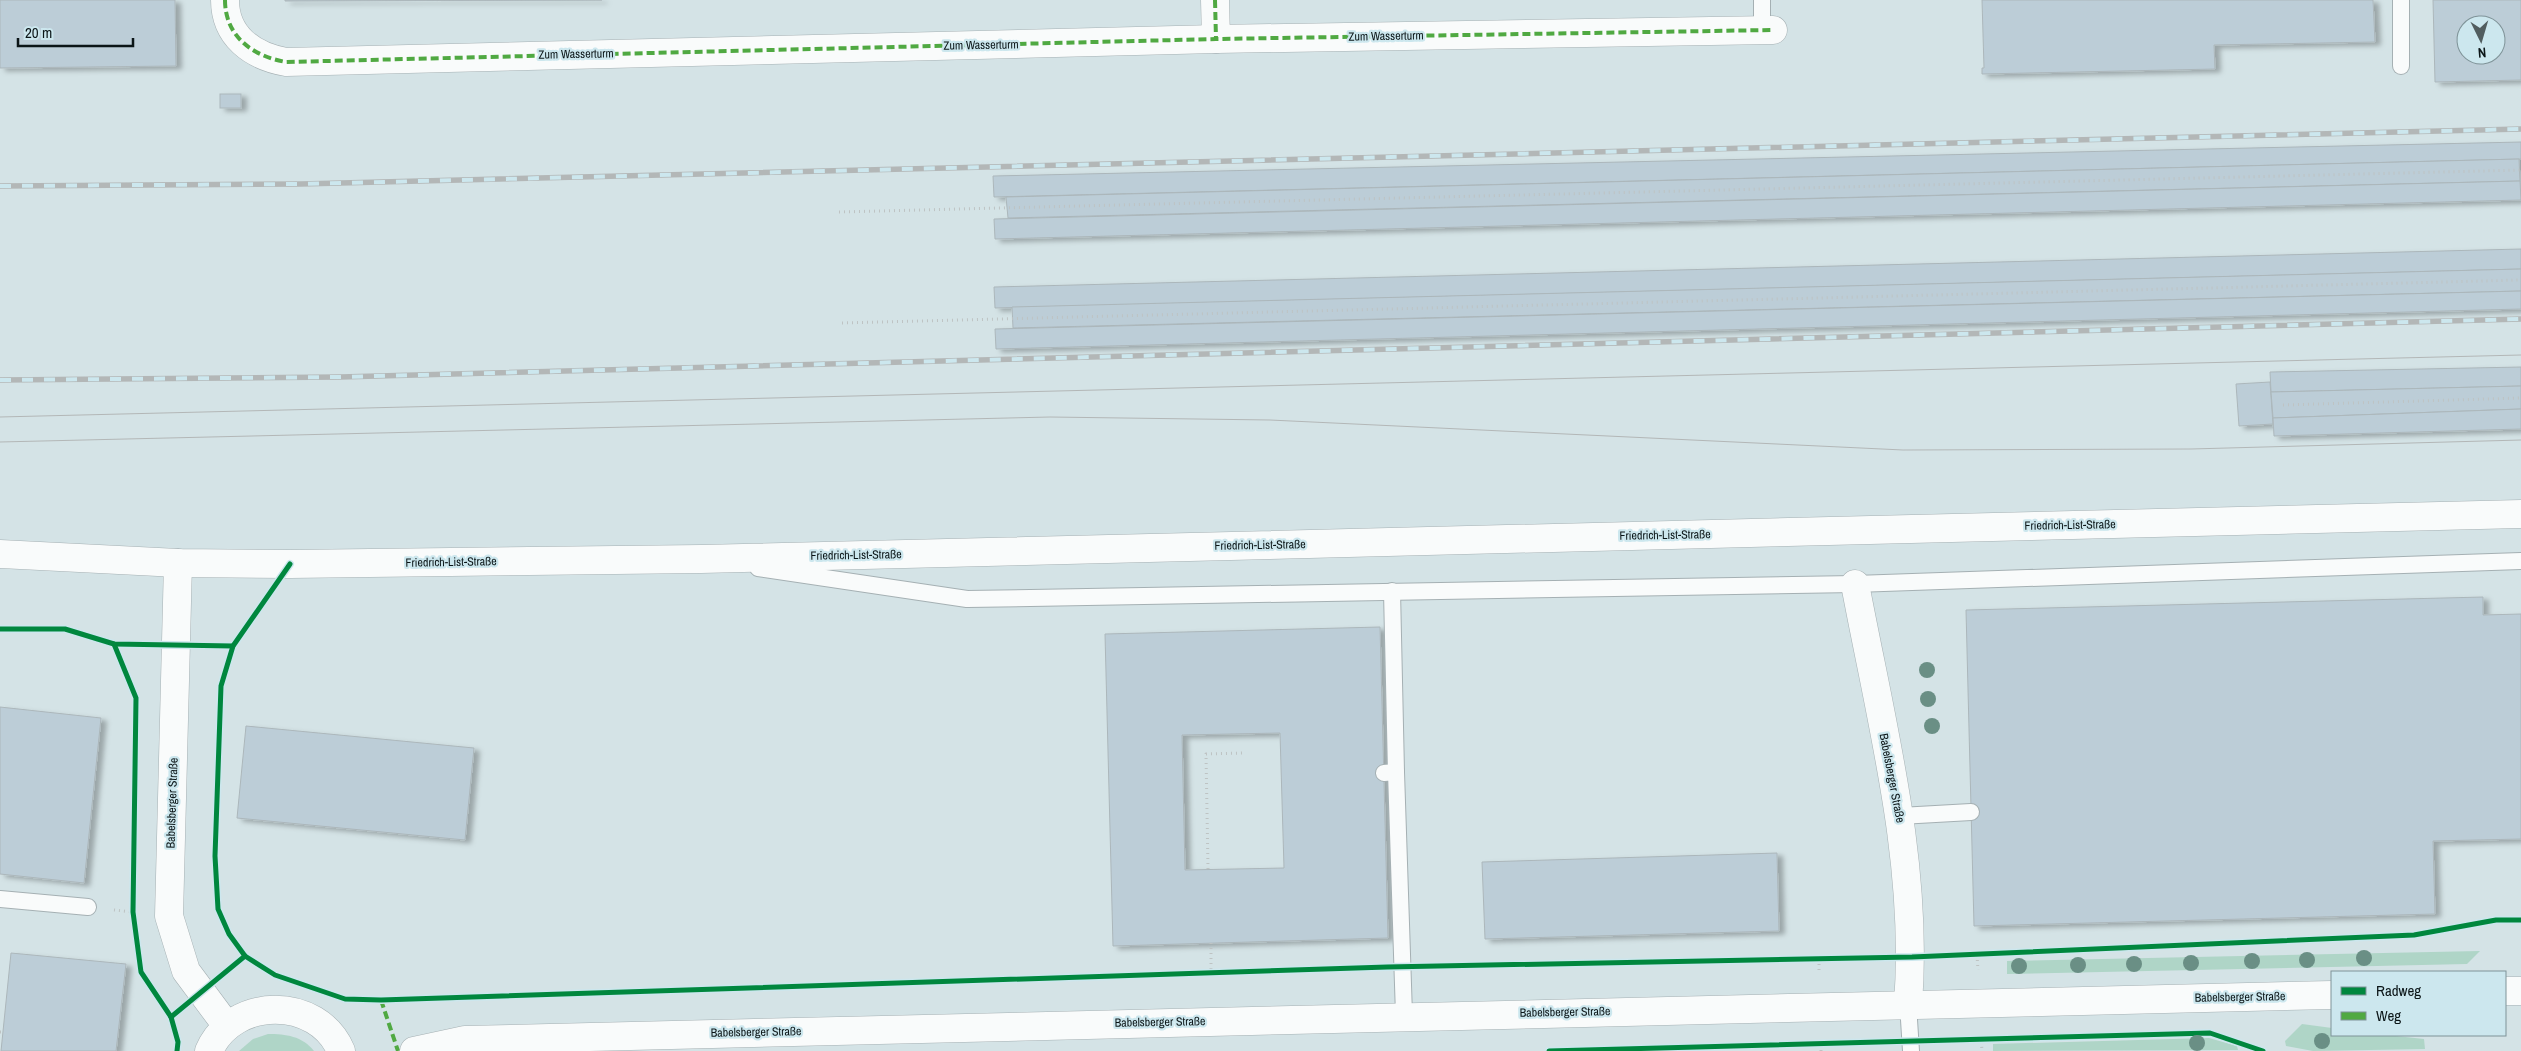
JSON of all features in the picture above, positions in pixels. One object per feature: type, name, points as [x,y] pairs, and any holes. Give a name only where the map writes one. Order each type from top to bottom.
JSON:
[{"type":"street","name":"Zum Wasserturm","points":[[225,0],[225,14],[231,29],[240,41],[252,51],[268,59],[286,62],[1216,39],[1768,30]]},
{"type":"street","points":[[1215,0],[1216,39]]},
{"type":"street","name":"Friedrich-List-Straße","points":[[0,554],[178,563],[290,564],[701,559],[2521,514]]},
{"type":"street","name":"Babelsberger Straße","points":[[178,563],[169,916],[186,971],[227,1026]]},
{"type":"street","name":"Babelsberger Straße","points":[[1854,584],[1900,816],[1912,958],[1908,1004]]},
{"type":"street","points":[[2506,991],[2521,991]]},
{"type":"street","name":"Babelsberger Straße","points":[[414,1051],[465,1040],[1404,1015],[2331,994]]},
{"type":"street","points":[[210,1051],[227,1026],[249,1013],[274,1008],[299,1012],[321,1024],[338,1043],[341,1051]]},
{"type":"lane","points":[[1762,0],[1768,30]]},
{"type":"lane","points":[[2401,0],[2402,66]]},
{"type":"lane","points":[[701,559],[966,599],[1854,584],[2521,561]]},
{"type":"lane","points":[[1392,591],[1390,772],[1404,1015]]},
{"type":"lane","points":[[1900,816],[1971,812]]},
{"type":"lane","points":[[0,899],[88,907]]},
{"type":"lane","points":[[1908,1004],[1911,1051]]},
{"type":"path","points":[[839,212],[2521,170]]},
{"type":"path","points":[[842,323],[2521,280]]},
{"type":"path","points":[[2283,405],[2521,398]]},
{"type":"path","points":[[1208,869],[1206,754],[1243,753]]},
{"type":"path","points":[[1211,943],[1211,973]]},
{"type":"path","points":[[1972,1040],[1991,1039]]},
{"type":"path","points":[[1811,1044],[1831,1044]]},
{"type":"green space","points":[[2480,951],[2467,964],[2007,974],[2007,961]]},
{"type":"green space","points":[[2302,1024],[2331,1028],[2331,1036],[2396,1036],[2424,1039],[2425,1049],[2313,1051],[2286,1046],[2285,1041]]},
{"type":"green space","points":[[268,1034],[299,1039],[314,1051],[239,1051],[253,1039]]},
{"type":"green space","points":[[2209,1038],[2237,1046],[2238,1050],[1993,1051],[1993,1044]]},
{"type":"building","points":[[0,0],[175,0],[176,66],[0,68]]},
{"type":"building","points":[[285,0],[602,0],[285,1]]},
{"type":"building","points":[[1982,0],[2373,0],[2375,42],[2214,45],[2215,69],[1982,74],[1982,68],[1984,68]]},
{"type":"building","points":[[2433,0],[2521,0],[2521,80],[2435,82]]},
{"type":"building","points":[[220,94],[241,94],[241,108],[220,108]]},
{"type":"building","points":[[2521,142],[2521,159],[994,197],[993,176]]},
{"type":"building","points":[[2519,159],[2520,181],[1008,218],[1006,197]]},
{"type":"building","points":[[2520,181],[2521,200],[995,239],[994,219]]},
{"type":"building","points":[[2521,249],[2521,269],[995,308],[994,287]]},
{"type":"building","points":[[2521,269],[2521,291],[1013,328],[1012,307]]},
{"type":"building","points":[[2521,291],[2521,309],[996,349],[995,329]]},
{"type":"building","points":[[2521,367],[2521,386],[2271,392],[2270,372]]},
{"type":"building","points":[[2270,382],[2273,424],[2239,426],[2236,384]]},
{"type":"building","points":[[2521,386],[2521,409],[2273,418],[2271,392]]},
{"type":"building","points":[[2521,409],[2521,429],[2274,436],[2273,418]]},
{"type":"building","points":[[2483,597],[2483,615],[2521,614],[2521,839],[2433,841],[2435,914],[1974,926],[1966,610]]},
{"type":"building","points":[[1380,627],[1388,938],[1113,946],[1105,634]],"holes":[[[1280,733],[1284,868],[1185,870],[1182,735]]]},
{"type":"building","points":[[0,707],[101,718],[84,883],[0,874]]},
{"type":"building","points":[[246,726],[474,748],[465,840],[237,818]]},
{"type":"building","points":[[1777,853],[1779,931],[1485,939],[1482,862]]},
{"type":"building","points":[[11,953],[126,964],[116,1051],[1,1051]]},
{"type":"tram line","points":[[0,417],[2521,355]]},
{"type":"tram line","points":[[0,442],[1050,417],[1270,420],[1903,450],[2191,449],[2521,440]]},
{"type":"railway","points":[[0,186],[301,184],[2521,129]]},
{"type":"railway","points":[[0,380],[340,377],[2521,319]]},
{"type":"marked path","points":[[225,0],[226,13],[235,34],[262,55],[286,62],[1216,39],[1773,30]]},
{"type":"marked path","points":[[1215,0],[1216,39]]},
{"type":"marked path","points":[[381,1000],[398,1051]]},
{"type":"cycle path","points":[[290,564],[233,646],[221,686],[215,856],[218,909],[229,934],[245,956],[275,975],[345,999],[381,1000],[1387,967],[1912,957],[2414,935],[2496,920],[2521,920]]},
{"type":"cycle path","points":[[0,629],[65,629],[114,644],[233,646]]},
{"type":"cycle path","points":[[114,644],[136,698],[133,912],[141,972],[171,1017],[178,1042],[177,1051]]},
{"type":"cycle path","points":[[171,1017],[245,956]]},
{"type":"cycle path","points":[[1549,1051],[2210,1033],[2263,1051]]}]
